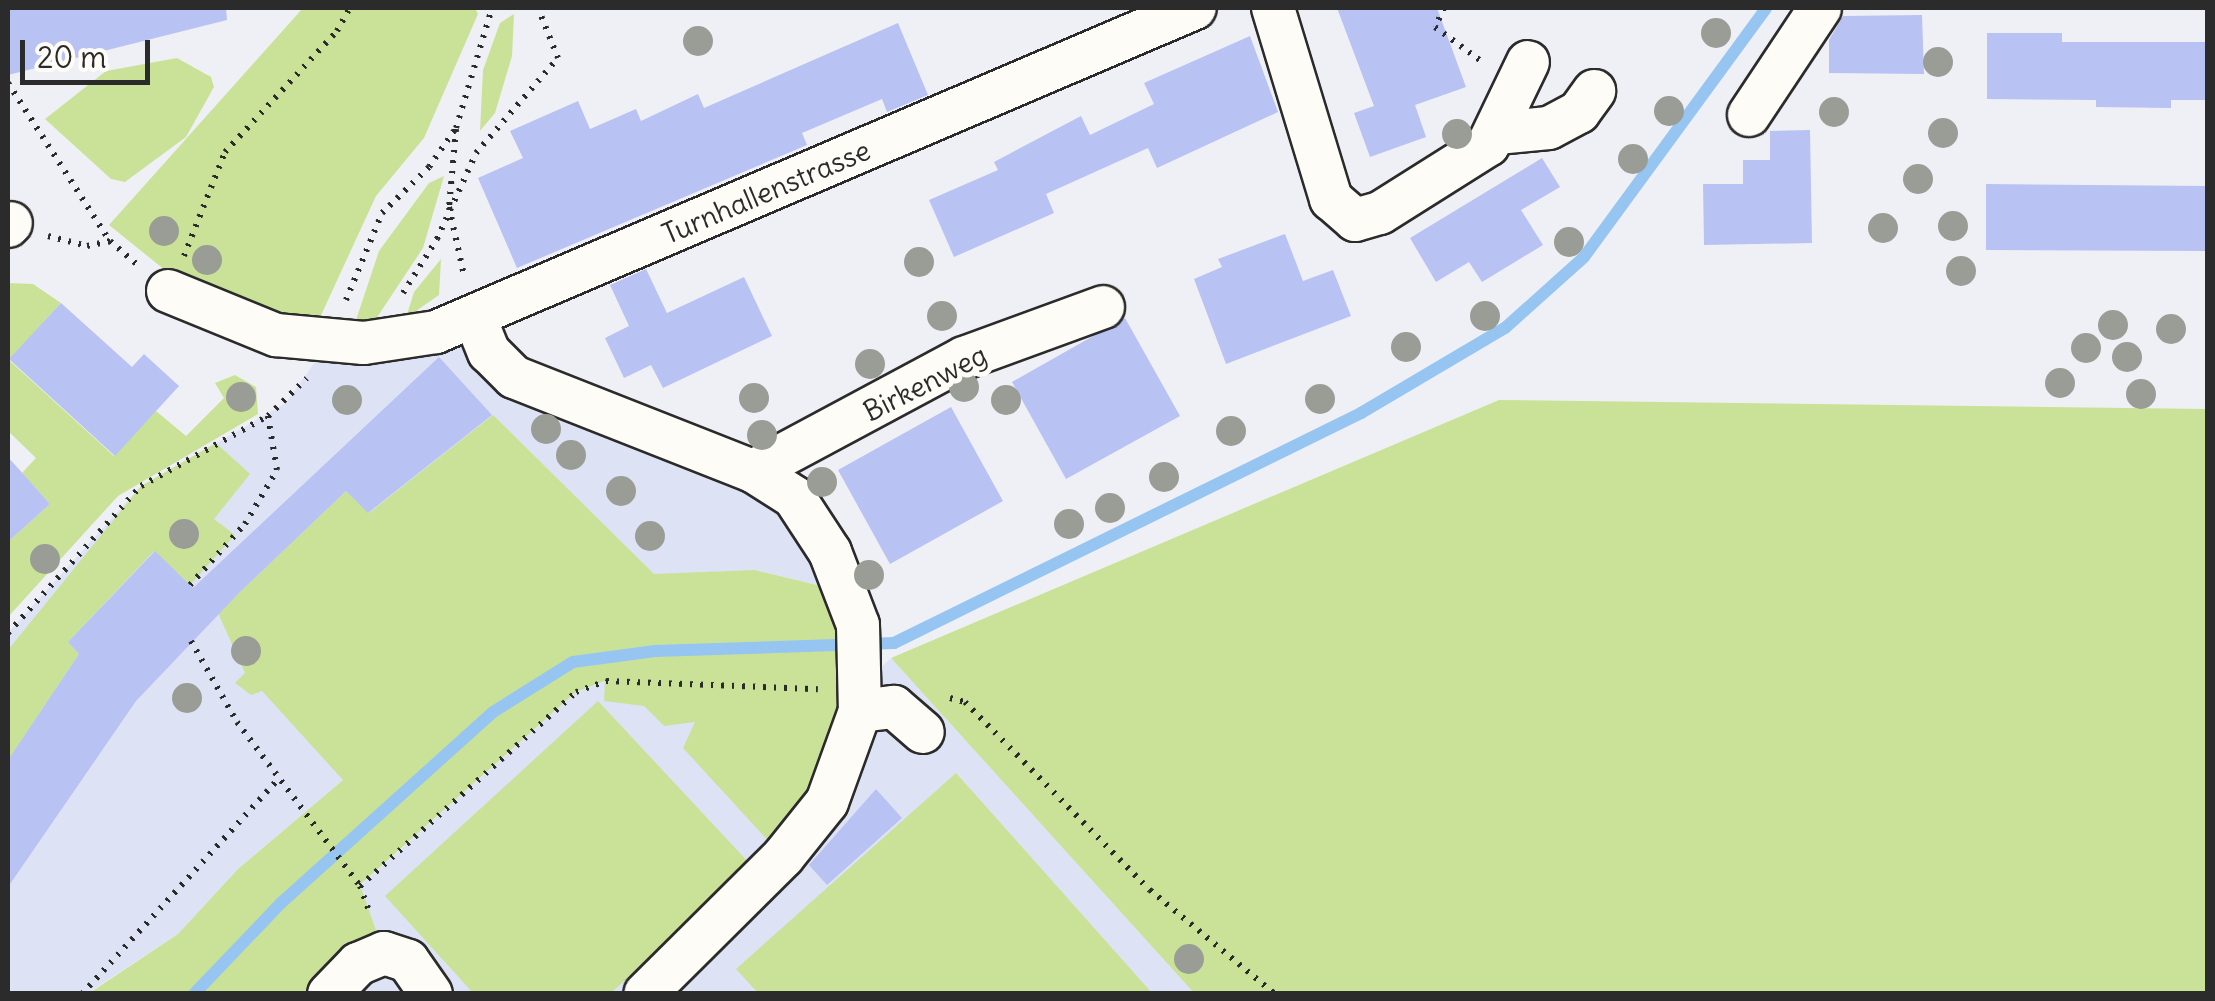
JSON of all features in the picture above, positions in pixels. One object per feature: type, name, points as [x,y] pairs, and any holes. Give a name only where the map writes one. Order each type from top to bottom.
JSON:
[{"type":"street","name":"Turnhallenstrasse","points":[[168,291],[238,324],[329,342],[376,342],[476,318],[1194,8]]},
{"type":"street","points":[[1273,8],[1331,199],[1346,217],[1380,213],[1475,156],[1497,133],[1522,74]]},
{"type":"street","points":[[1749,116],[1820,8]]},
{"type":"street","points":[[1497,133],[1549,128],[1579,112],[1594,91]]},
{"type":"street","name":"Birkenweg","points":[[753,471],[964,358],[1104,307]]},
{"type":"street","points":[[476,318],[489,352],[514,377],[753,471],[794,497],[830,552],[858,625],[861,690],[827,802],[808,829],[645,994]]},
{"type":"street","points":[[861,690],[894,707],[927,712]]},
{"type":"street","points":[[329,994],[358,964],[384,954],[408,960],[431,994]]},
{"type":"path","points":[[168,291],[225,152],[337,31],[350,8]]},
{"type":"path","points":[[476,318],[449,208],[456,128],[492,8]]},
{"type":"path","points":[[376,342],[476,153],[558,58],[538,8]]},
{"type":"path","points":[[1444,8],[1436,27],[1522,74]]},
{"type":"path","points":[[8,83],[110,242],[86,246],[9,225]]},
{"type":"path","points":[[8,632],[141,486],[268,416],[300,390],[329,342],[382,213],[430,167],[456,128]]},
{"type":"path","points":[[190,585],[245,524],[277,470],[268,416]]},
{"type":"path","points":[[191,641],[206,676],[360,886],[576,692],[606,681],[861,690]]},
{"type":"path","points":[[927,712],[965,702],[1150,890],[1274,994]]},
{"type":"path","points":[[82,994],[279,778]]},
{"type":"shaded area","points":[[436,332],[753,471],[846,592],[755,570],[344,779],[238,869],[178,934],[88,993],[8,994],[8,633],[141,486],[286,403],[329,342]]},
{"type":"shaded area","points":[[891,658],[1194,993],[252,994],[360,886],[576,692],[606,681],[859,688]]},
{"type":"green space","points":[[303,8],[475,8],[478,14],[424,138],[376,196],[317,324],[281,319],[181,283],[109,225]]},
{"type":"green space","points":[[514,14],[512,56],[495,113],[480,131],[483,70],[500,23]]},
{"type":"green space","points":[[177,58],[211,77],[214,87],[186,137],[125,182],[111,179],[45,119],[106,71]]},
{"type":"green space","points":[[444,176],[423,248],[372,325],[353,329],[379,251],[429,183]]},
{"type":"green space","points":[[441,259],[439,295],[406,318],[414,292]]},
{"type":"green space","points":[[8,283],[33,284],[61,303],[9,360],[114,456],[156,411],[186,436],[224,398],[215,383],[235,375],[256,387],[258,414],[118,496],[8,617],[8,542],[50,504],[22,473],[36,458],[8,431]]},
{"type":"green space","points":[[1499,400],[2207,409],[2207,993],[1194,993],[891,658]]},
{"type":"green space","points":[[493,415],[654,574],[755,570],[846,592],[863,671],[783,857],[683,748],[695,722],[664,726],[644,706],[604,701],[605,681],[576,692],[360,885],[384,953],[329,993],[88,994],[178,934],[238,869],[343,780],[262,691],[251,695],[235,683],[245,673],[218,613],[346,491],[369,513]]},
{"type":"green space","points":[[216,443],[250,474],[214,519],[235,535],[190,585],[154,551],[68,642],[79,654],[8,760],[8,650],[141,486]]},
{"type":"green space","points":[[598,701],[751,865],[611,993],[473,993],[385,896]]},
{"type":"green space","points":[[956,773],[1152,993],[758,993],[736,969]]},
{"type":"building","points":[[8,8],[226,8],[227,20],[8,75]]},
{"type":"building","points":[[1337,8],[1437,8],[1466,87],[1415,105],[1426,137],[1370,157],[1354,113],[1374,106]]},
{"type":"building","points":[[1922,15],[1924,74],[1829,73],[1829,40],[1843,16]]},
{"type":"building","points":[[898,23],[928,95],[887,112],[882,99],[802,133],[807,145],[517,268],[478,178],[523,158],[510,131],[578,101],[590,129],[636,109],[641,121],[698,94],[704,108]]},
{"type":"building","points":[[1987,33],[2062,33],[2062,42],[2208,42],[2208,100],[2171,100],[2171,108],[2096,107],[2096,100],[1987,99]]},
{"type":"building","points":[[1250,36],[1278,112],[1157,168],[1148,148],[1046,194],[1054,213],[954,257],[929,200],[998,170],[994,162],[1081,116],[1090,135],[1154,104],[1144,83]]},
{"type":"building","points":[[1810,130],[1812,243],[1704,245],[1703,184],[1743,184],[1743,160],[1770,160],[1770,131]]},
{"type":"building","points":[[1542,158],[1560,187],[1521,210],[1543,245],[1482,282],[1469,262],[1436,282],[1410,238]]},
{"type":"building","points":[[1986,184],[2208,186],[2208,251],[1986,250]]},
{"type":"building","points":[[1285,234],[1303,281],[1333,270],[1351,316],[1226,364],[1194,279],[1222,267],[1218,259]]},
{"type":"building","points":[[646,269],[667,313],[744,277],[772,336],[663,388],[651,365],[624,378],[605,338],[629,326],[610,285]]},
{"type":"building","points":[[61,303],[132,367],[144,354],[179,386],[115,456],[9,359]]},
{"type":"building","points":[[1125,318],[1180,416],[1066,479],[1012,382]]},
{"type":"building","points":[[439,357],[492,415],[368,513],[346,491],[239,593],[136,701],[8,887],[8,760],[79,654],[68,642],[155,551],[193,588]]},
{"type":"building","points":[[951,407],[1003,501],[890,564],[838,470]]},
{"type":"building","points":[[8,457],[50,504],[8,542]]},
{"type":"building","points":[[876,789],[902,818],[827,885],[809,865]]},
{"type":"waterway","points":[[194,994],[281,903],[493,712],[573,662],[655,651],[894,643],[1361,413],[1505,328],[1584,257],[1766,8]]}]
